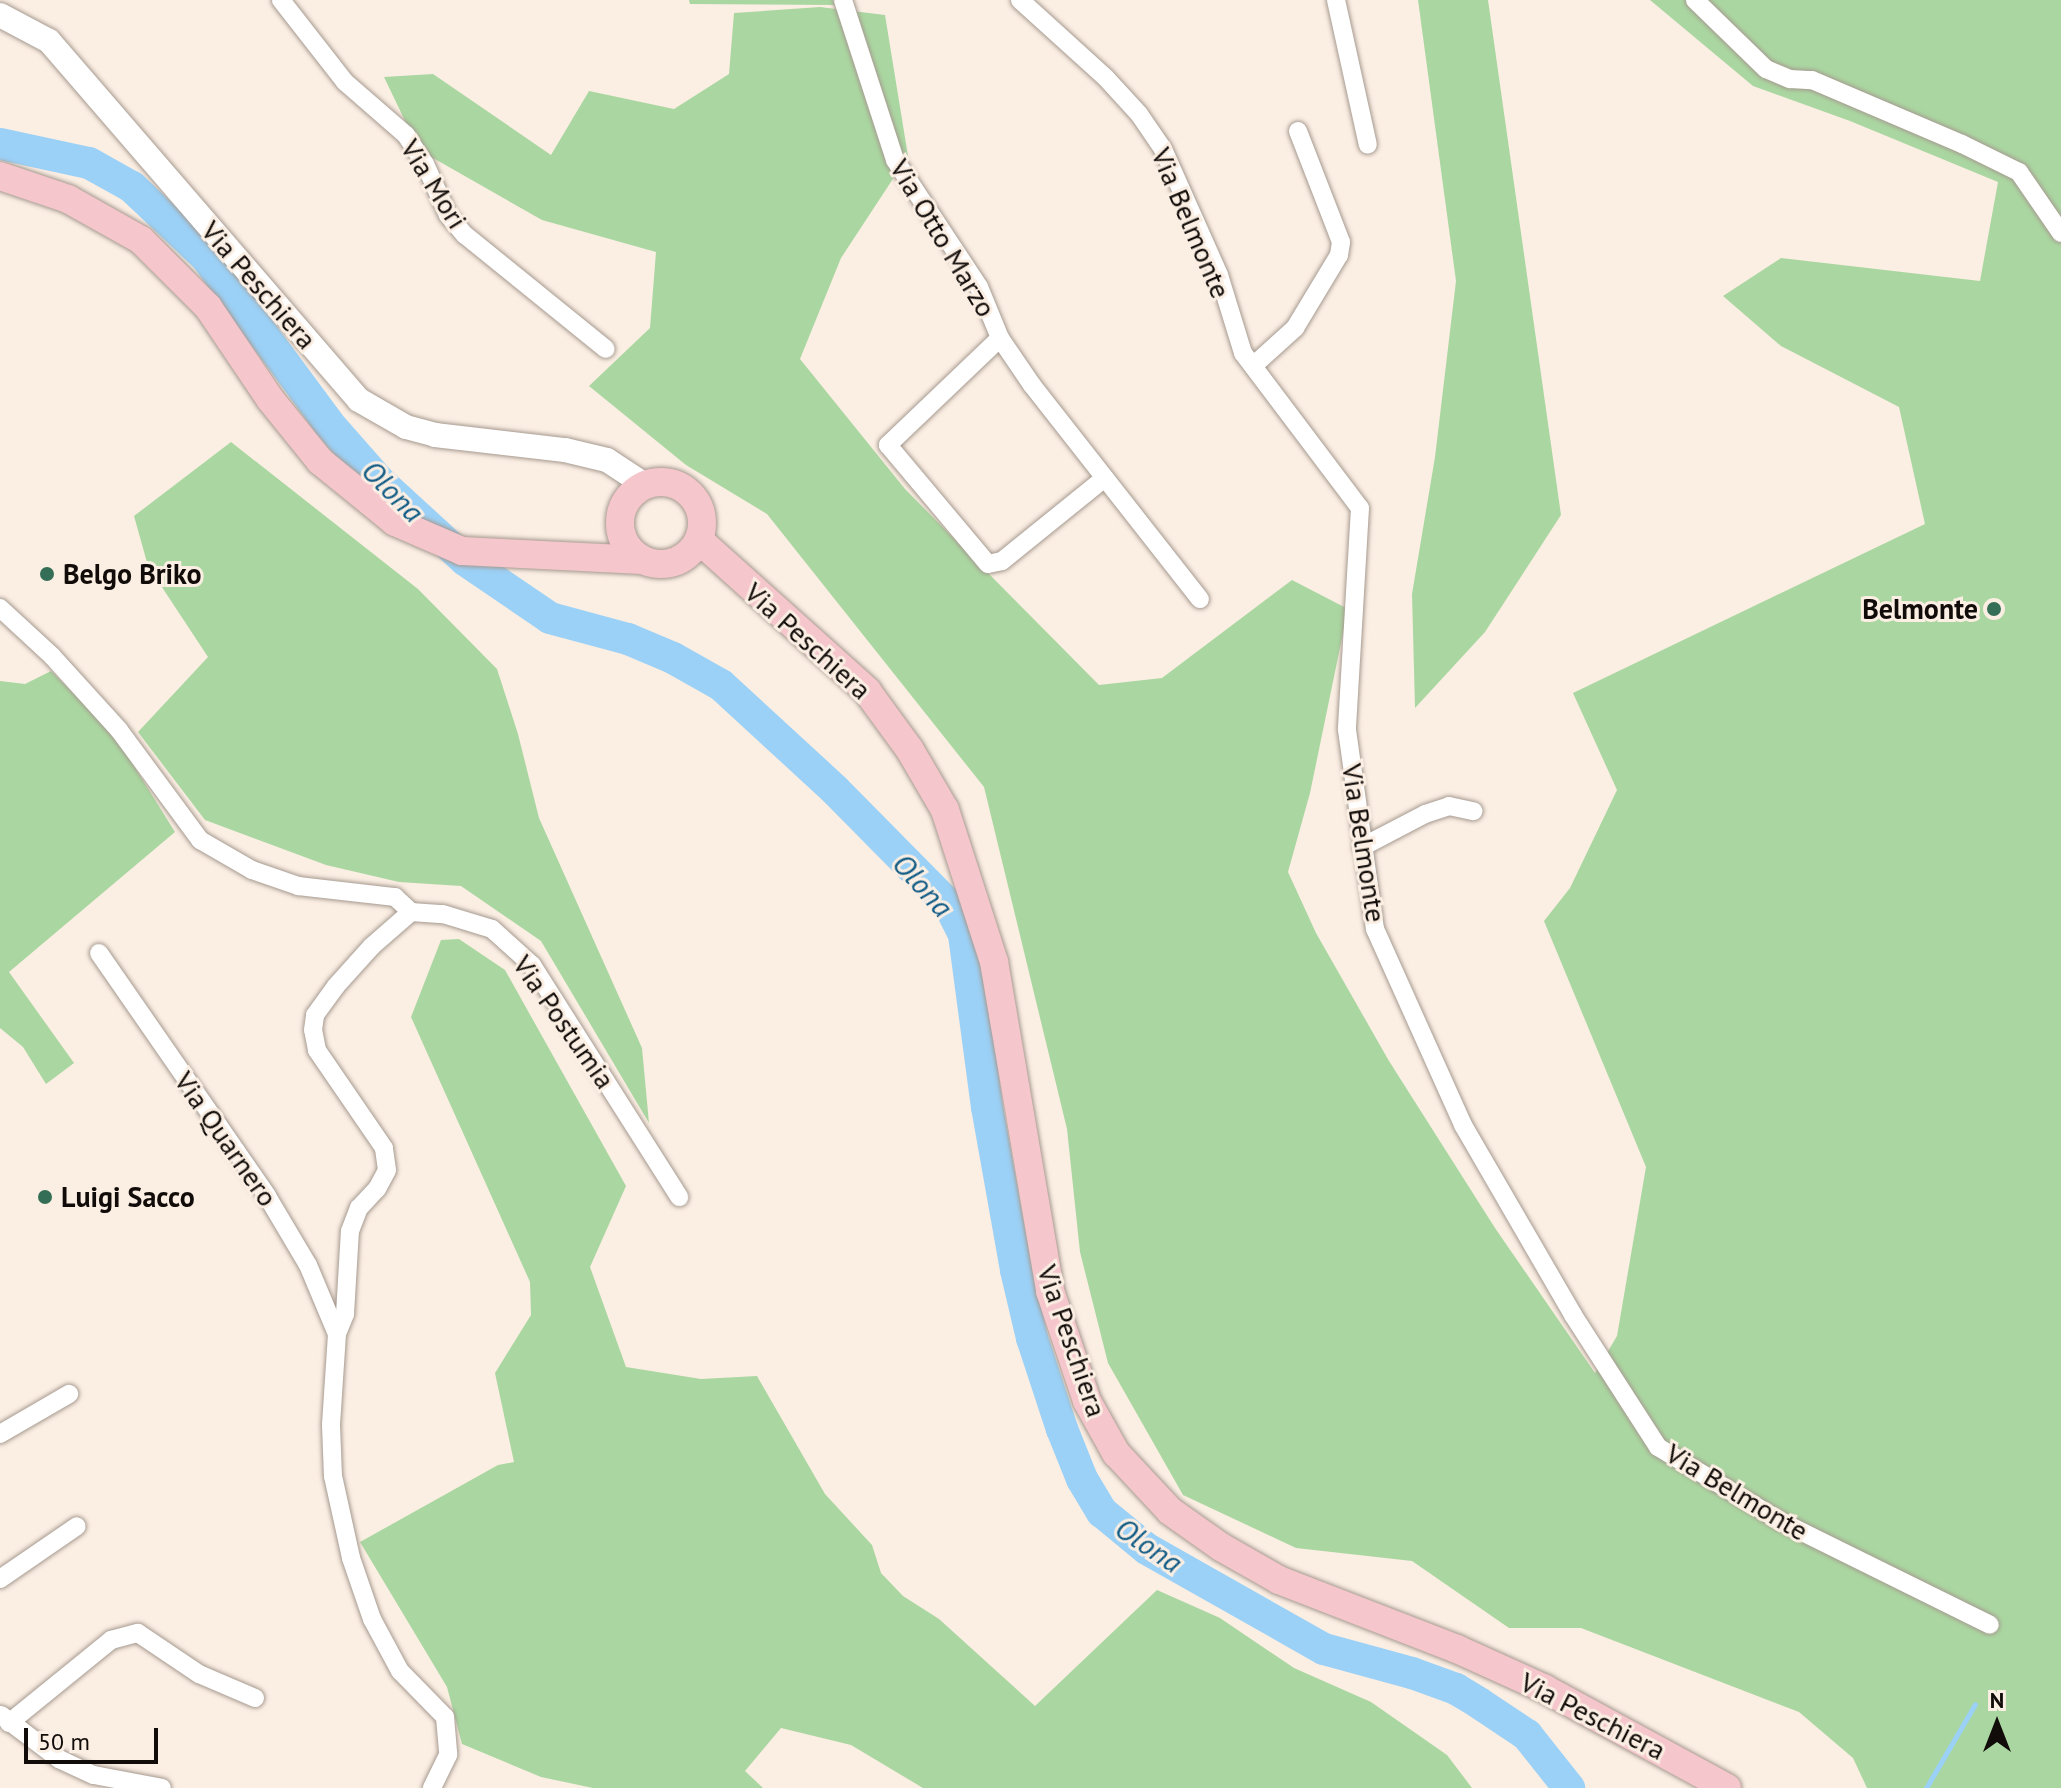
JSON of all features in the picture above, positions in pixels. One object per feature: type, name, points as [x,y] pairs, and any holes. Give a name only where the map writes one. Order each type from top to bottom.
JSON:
[{"type":"main road","name":"Via Peschiera","points":[[0,176],[68,199],[141,240],[208,307],[270,399],[320,461],[395,522],[462,551],[642,560],[654,564],[678,561],[731,572]]},
{"type":"main road","name":"Via Peschiera","points":[[629,492],[669,482],[691,494],[702,515],[699,540],[731,572],[791,619],[867,691],[910,750],[945,810],[994,962],[1050,1291],[1087,1401],[1116,1453],[1170,1511],[1221,1547],[1279,1580],[1457,1649],[1545,1689],[1620,1727],[1727,1788]]},
{"type":"main road","points":[[571,558],[629,492]]},
{"type":"main road","points":[[629,492],[625,543],[642,560]]},
{"type":"main road","points":[[678,561],[699,540]]},
{"type":"street","name":"Via Mori","points":[[281,0],[345,82],[406,135],[425,164],[448,215],[465,235],[606,349]]},
{"type":"street","name":"Via Otto Marzo","points":[[843,0],[895,160],[979,287],[1000,338],[1200,599]]},
{"type":"street","name":"Via Belmonte","points":[[1020,0],[1106,78],[1139,114],[1163,149],[1219,275],[1243,353],[1360,508],[1347,730],[1375,929],[1463,1125],[1573,1315],[1658,1447],[1780,1521],[1990,1625]]},
{"type":"street","points":[[1336,0],[1368,145]]},
{"type":"street","points":[[1695,0],[1766,69],[1790,79],[1812,80],[1962,144],[2019,172],[2061,233]]},
{"type":"street","name":"Via Peschiera","points":[[0,15],[49,41],[359,400],[406,427],[435,435],[565,450],[607,460],[629,492]]},
{"type":"street","points":[[1253,366],[1295,328],[1339,255],[1341,242],[1298,131]]},
{"type":"street","name":"Via Otto Marzo","points":[[1000,338],[888,445],[988,564],[1002,561],[1105,478]]},
{"type":"street","name":"Via Postumia","points":[[0,608],[52,656],[119,730],[200,840],[252,870],[298,886],[395,897],[411,912],[443,914],[492,929],[532,965],[679,1197]]},
{"type":"street","points":[[1362,847],[1425,814],[1449,806],[1473,811]]},
{"type":"street","name":"Via Quarnero","points":[[411,912],[372,946],[315,1015],[313,1030],[317,1050],[384,1148],[387,1170],[377,1189],[359,1208],[350,1231],[345,1314],[337,1334],[331,1425],[336,1490],[351,1558],[372,1619],[400,1671],[445,1717],[448,1755],[432,1788]]},
{"type":"street","name":"Via Quarnero","points":[[99,953],[267,1196],[308,1265],[337,1334]]},
{"type":"street","points":[[0,1434],[69,1394]]},
{"type":"street","points":[[0,1579],[77,1526]]},
{"type":"street","points":[[162,1788],[94,1775],[59,1759],[4,1718],[111,1640],[138,1633],[199,1674],[255,1698]]},
{"type":"green space","points":[[689,0],[833,0],[835,5],[690,4]]},
{"type":"green space","points":[[1418,0],[1488,0],[1561,515],[1485,632],[1415,708],[1412,594],[1435,457],[1456,281]]},
{"type":"green space","points":[[1650,0],[2061,0],[2061,1788],[1867,1788],[1853,1758],[1799,1712],[1581,1628],[1509,1628],[1412,1561],[1296,1548],[1183,1495],[1108,1363],[1080,1252],[1067,1129],[984,787],[767,514],[686,465],[589,386],[650,328],[656,252],[542,220],[419,150],[384,77],[433,74],[551,155],[589,91],[674,109],[729,74],[734,13],[820,7],[885,15],[908,156],[841,258],[800,359],[905,489],[1099,685],[1162,678],[1292,580],[1348,609],[1310,793],[1288,872],[1316,933],[1389,1061],[1495,1228],[1595,1373],[1617,1336],[1646,1167],[1544,921],[1570,888],[1617,790],[1573,693],[1925,524],[1899,407],[1781,346],[1723,296],[1781,258],[1980,281],[1998,182],[1850,121],[1753,86]]},
{"type":"green space","points":[[231,442],[418,589],[497,669],[518,734],[539,818],[642,1048],[649,1123],[541,941],[461,886],[399,882],[326,865],[205,820],[138,732],[208,657],[148,566],[134,516]]},
{"type":"green space","points":[[51,671],[114,734],[175,832],[9,972],[74,1063],[46,1084],[23,1047],[0,1028],[0,681],[25,684]]},
{"type":"green space","points":[[459,939],[505,970],[626,1186],[590,1267],[626,1367],[701,1379],[757,1376],[825,1494],[872,1545],[881,1573],[903,1596],[939,1619],[1035,1706],[1157,1590],[1220,1618],[1294,1668],[1371,1702],[1447,1755],[1472,1788],[923,1788],[851,1745],[781,1728],[745,1771],[763,1788],[593,1788],[541,1777],[462,1744],[447,1687],[360,1542],[498,1465],[514,1462],[495,1373],[531,1315],[530,1282],[411,1017],[441,940]]},
{"type":"waterway","name":"Olona","points":[[0,144],[89,163],[132,187],[206,257],[329,424],[380,482],[465,560],[550,618],[628,639],[673,658],[721,685],[835,790],[949,905],[964,935],[987,1107],[1016,1270],[1032,1338],[1082,1479],[1102,1512],[1147,1549],[1324,1649],[1412,1673],[1456,1689],[1527,1735],[1569,1788]]},
{"type":"waterway","points":[[1926,1788],[1975,1704]]},
{"type":"place","name":"Belgo Briko","points":[[47,574]]},
{"type":"place","name":"Belmonte","points":[[1994,609]]},
{"type":"place","name":"Luigi Sacco","points":[[45,1197]]}]
